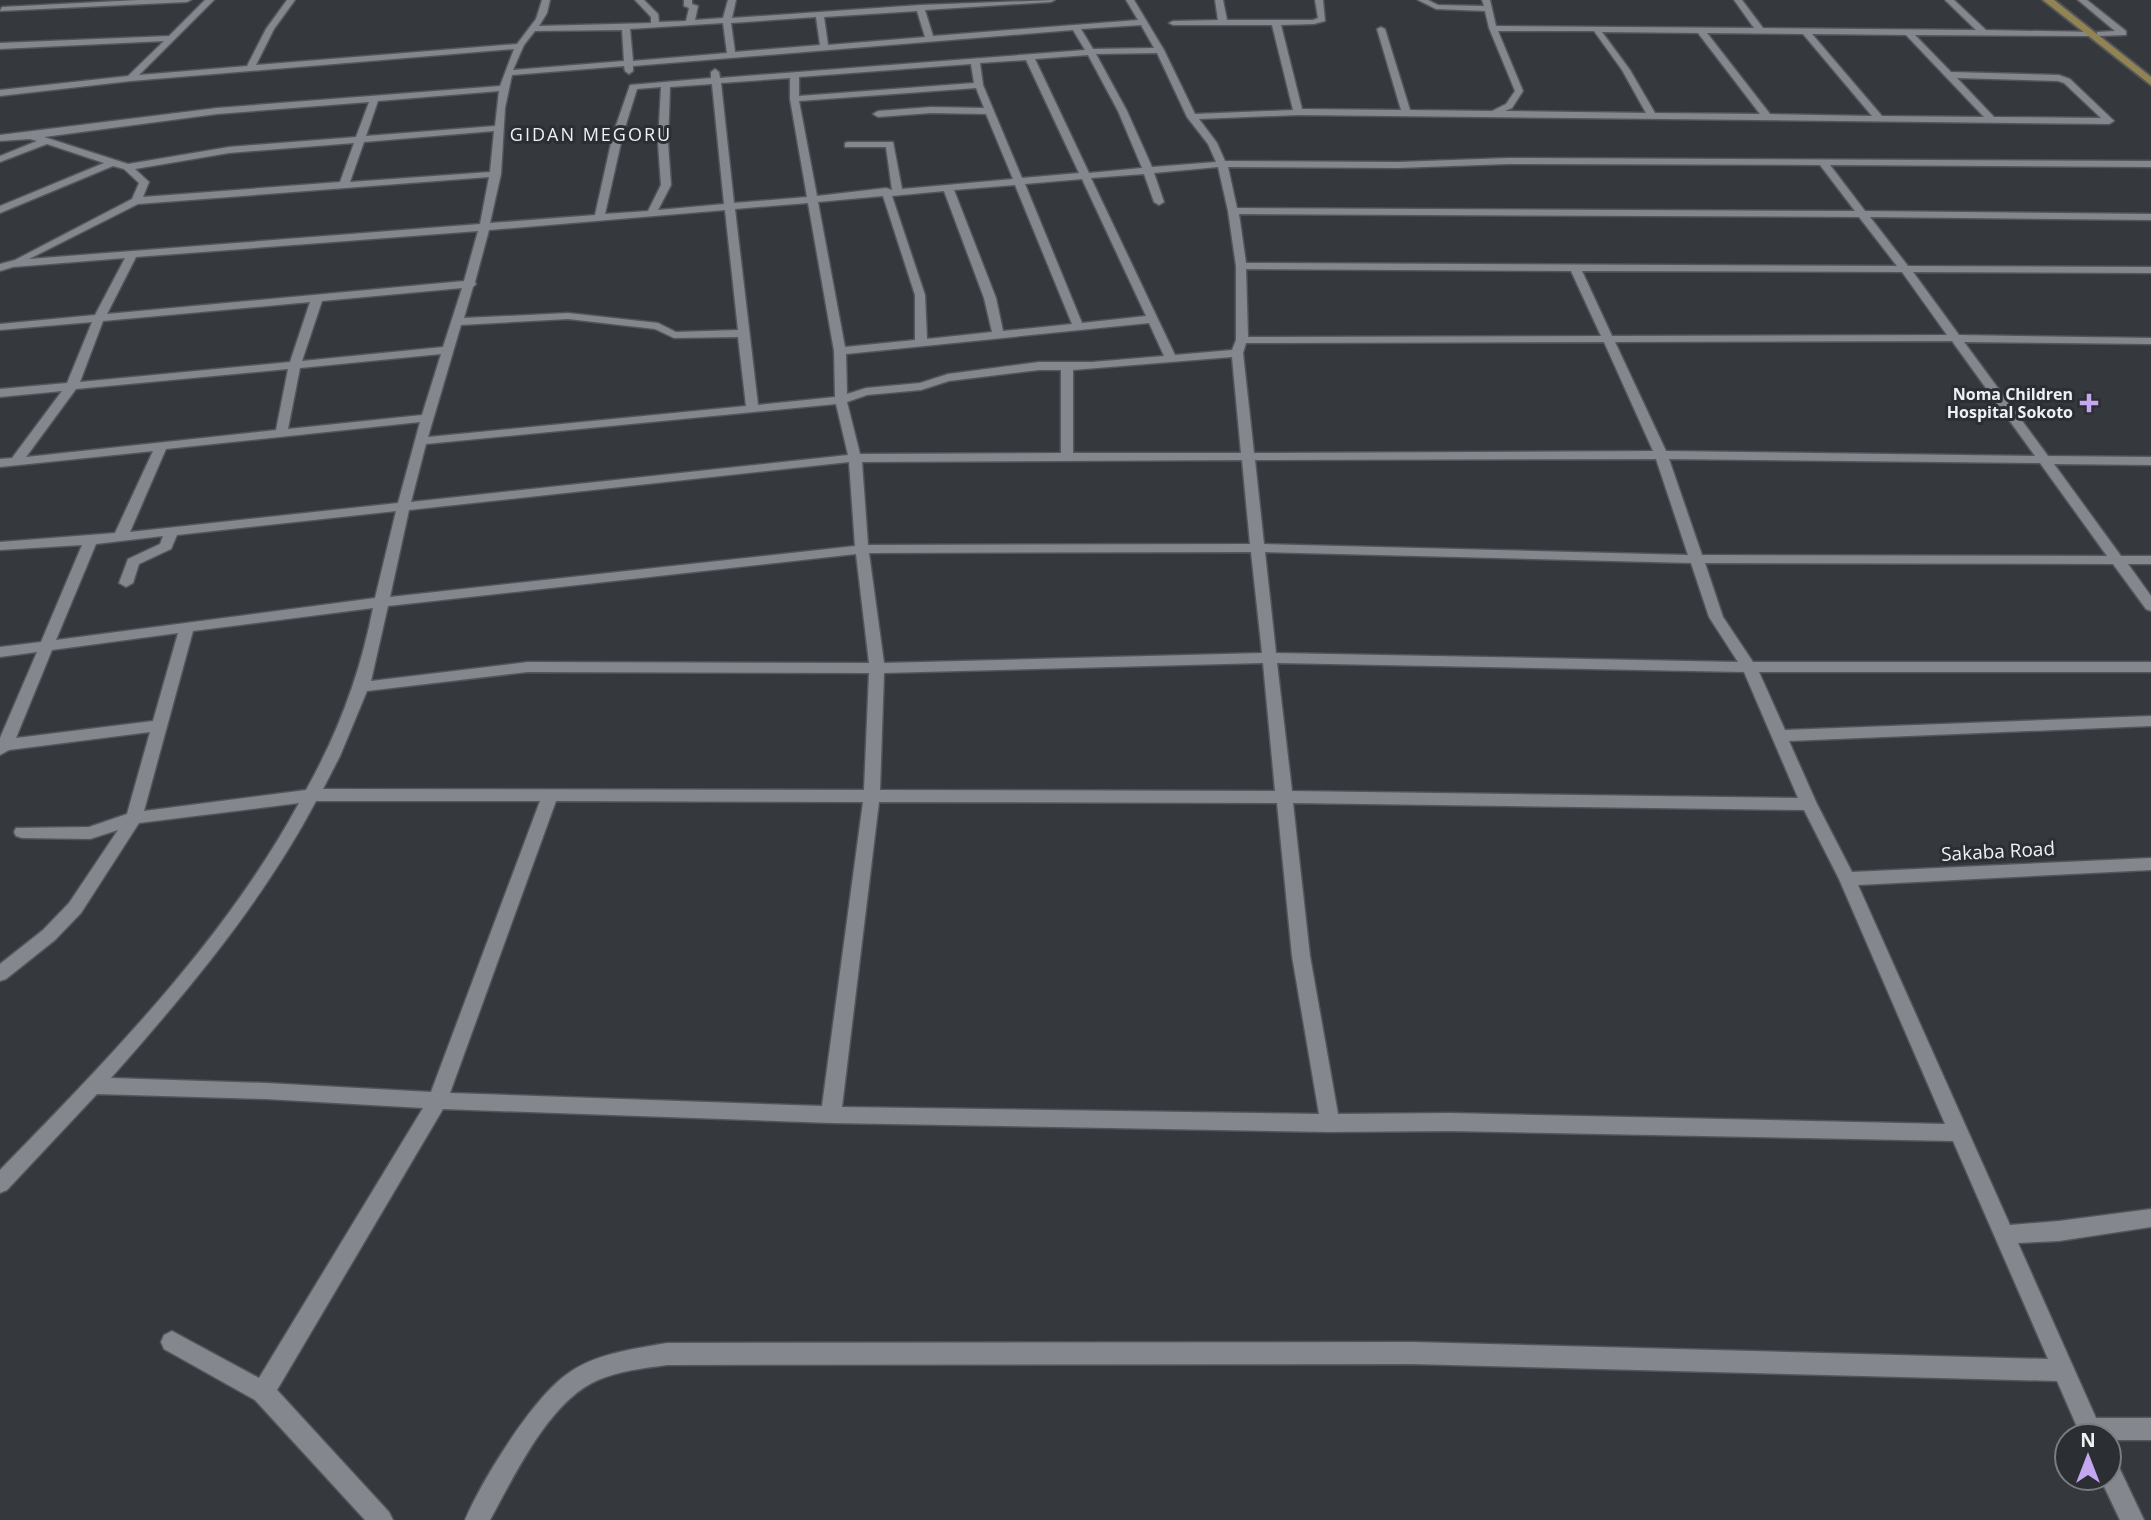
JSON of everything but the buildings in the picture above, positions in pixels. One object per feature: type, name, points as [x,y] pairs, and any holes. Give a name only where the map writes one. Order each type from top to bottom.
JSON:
[{"type":"main road","points":[[2048,0],[2151,75]]},
{"type":"main road","points":[[2058,0],[2151,82]]},
{"type":"street","points":[[1,10],[12,0]]},
{"type":"street","points":[[1,10],[187,0]]},
{"type":"street","points":[[131,78],[210,0]]},
{"type":"street","points":[[251,66],[270,29],[290,0]]},
{"type":"street","points":[[0,1184],[94,1086],[236,911],[314,795],[362,687],[426,418],[471,284],[486,226],[502,128],[500,116],[510,73],[519,46],[534,29],[546,0]]},
{"type":"street","points":[[639,0],[655,16],[655,25]]},
{"type":"street","points":[[688,0],[688,6],[694,6],[691,23]]},
{"type":"street","points":[[731,55],[727,20],[732,0]]},
{"type":"street","points":[[534,29],[626,27],[973,2],[1051,0]]},
{"type":"street","points":[[1130,0],[1160,50],[1192,117],[1212,143],[1222,164],[1233,211],[1241,266],[1241,340],[1237,353],[1246,458],[1301,956],[1329,1123]]},
{"type":"street","points":[[1219,0],[1223,23]]},
{"type":"street","points":[[1173,23],[1319,21],[1323,15],[1319,0]]},
{"type":"street","points":[[1422,0],[1436,7],[1487,4],[1493,28],[1519,91],[1509,106],[1493,114]]},
{"type":"street","points":[[1738,0],[1760,30]]},
{"type":"street","points":[[1949,0],[1983,32]]},
{"type":"street","points":[[1493,28],[2123,33],[2082,0]]},
{"type":"street","points":[[920,7],[930,39]]},
{"type":"street","points":[[819,13],[824,47]]},
{"type":"street","points":[[510,73],[1142,22]]},
{"type":"street","points":[[1276,23],[1298,112]]},
{"type":"street","points":[[1075,26],[1091,52],[1149,170],[1159,202]]},
{"type":"street","points":[[599,218],[618,134],[633,87],[626,64],[626,27]]},
{"type":"street","points":[[1381,29],[1406,113]]},
{"type":"street","points":[[1597,29],[1626,70],[1652,116]]},
{"type":"street","points":[[1700,29],[1768,118]]},
{"type":"street","points":[[1804,30],[1881,120]]},
{"type":"street","points":[[1908,31],[1992,120]]},
{"type":"street","points":[[0,46],[172,38]]},
{"type":"street","points":[[0,93],[251,66],[519,46]]},
{"type":"street","points":[[633,87],[1029,56],[1160,50]]},
{"type":"street","points":[[1029,56],[1171,358]]},
{"type":"street","points":[[710,57],[717,80],[752,410]]},
{"type":"street","points":[[975,60],[979,85],[1079,328]]},
{"type":"street","points":[[795,74],[794,99],[840,351],[841,400],[855,458],[862,549],[877,668],[873,796],[831,1115]]},
{"type":"street","points":[[1192,117],[1298,112],[2105,122],[2109,119],[2067,80],[1949,75]]},
{"type":"street","points":[[651,214],[666,185],[663,143],[666,84]]},
{"type":"street","points":[[794,99],[979,85]]},
{"type":"street","points":[[0,138],[218,111],[506,89]]},
{"type":"street","points":[[344,186],[375,97]]},
{"type":"street","points":[[878,114],[990,111]]},
{"type":"street","points":[[31,136],[127,167],[202,154],[362,138],[502,128]]},
{"type":"street","points":[[0,159],[46,141]]},
{"type":"street","points":[[848,145],[890,144],[892,191],[920,295],[921,343]]},
{"type":"street","points":[[6,266],[1222,164],[1398,165],[1508,161],[2151,164]]},
{"type":"street","points":[[0,210],[111,163]]},
{"type":"street","points":[[1824,164],[1905,269],[2151,606]]},
{"type":"street","points":[[127,167],[144,182],[136,201]]},
{"type":"street","points":[[6,266],[136,201],[262,188],[344,186],[496,174]]},
{"type":"street","points":[[947,186],[990,298],[999,336]]},
{"type":"street","points":[[1233,211],[2151,217]]},
{"type":"street","points":[[15,462],[72,386],[99,318],[132,255]]},
{"type":"street","points":[[1241,266],[2151,270]]},
{"type":"street","points":[[1575,267],[1610,338],[1661,455],[1694,559],[1716,617],[1749,667],[1810,804],[1847,879],[2087,1422]]},
{"type":"street","points":[[0,327],[471,284]]},
{"type":"street","points":[[281,434],[295,363],[317,298]]},
{"type":"street","points":[[458,322],[568,316],[658,326],[674,335],[744,333]]},
{"type":"street","points":[[840,351],[1153,319]]},
{"type":"street","points":[[1241,340],[1953,338],[2151,341]]},
{"type":"street","points":[[0,393],[449,350]]},
{"type":"street","points":[[422,441],[841,400],[866,392],[921,386],[948,377],[1039,366],[1067,367],[1237,353]]},
{"type":"street","points":[[1067,367],[1067,456]]},
{"type":"street","points":[[0,463],[426,418]]},
{"type":"street","points":[[121,536],[161,446]]},
{"type":"street","points":[[0,545],[91,540],[855,458],[1661,455],[2151,461]]},
{"type":"street","points":[[125,583],[133,562],[166,546],[172,531]]},
{"type":"street","points":[[3,748],[91,540]]},
{"type":"street","points":[[0,652],[382,602],[862,549],[1256,548],[1694,559],[2151,560]]},
{"type":"street","points":[[0,974],[49,935],[75,908],[134,818],[187,626]]},
{"type":"street","points":[[362,687],[528,667],[877,668],[1269,658],[1749,667],[2151,667]]},
{"type":"street","points":[[1780,736],[2151,721]]},
{"type":"street","points":[[3,748],[158,726]]},
{"type":"street","points":[[263,1392],[437,1102],[551,794]]},
{"type":"street","points":[[22,832],[90,833],[134,818],[314,795],[1285,797],[1810,804]]},
{"type":"street","name":"Sakaba Road","points":[[1847,879],[2151,864]]},
{"type":"street","points":[[94,1086],[266,1091],[437,1102],[831,1115],[1329,1123],[1464,1122],[1958,1133]]},
{"type":"street","points":[[2003,1234],[2059,1231],[2151,1218]]},
{"type":"street","points":[[172,1342],[263,1392],[381,1520]]},
{"type":"street","points":[[477,1520],[554,1399],[577,1379],[616,1363],[667,1354],[1412,1353],[2063,1370]]},
{"type":"street","points":[[2123,1431],[2151,1429]]},
{"type":"street","points":[[2119,1492],[2132,1520]]},
{"type":"place","name":"Noma Children Hospital Sokoto","points":[[2089,403]]},
{"type":"district","name":"GIDAN MEGORU","points":[[591,134]]}]
